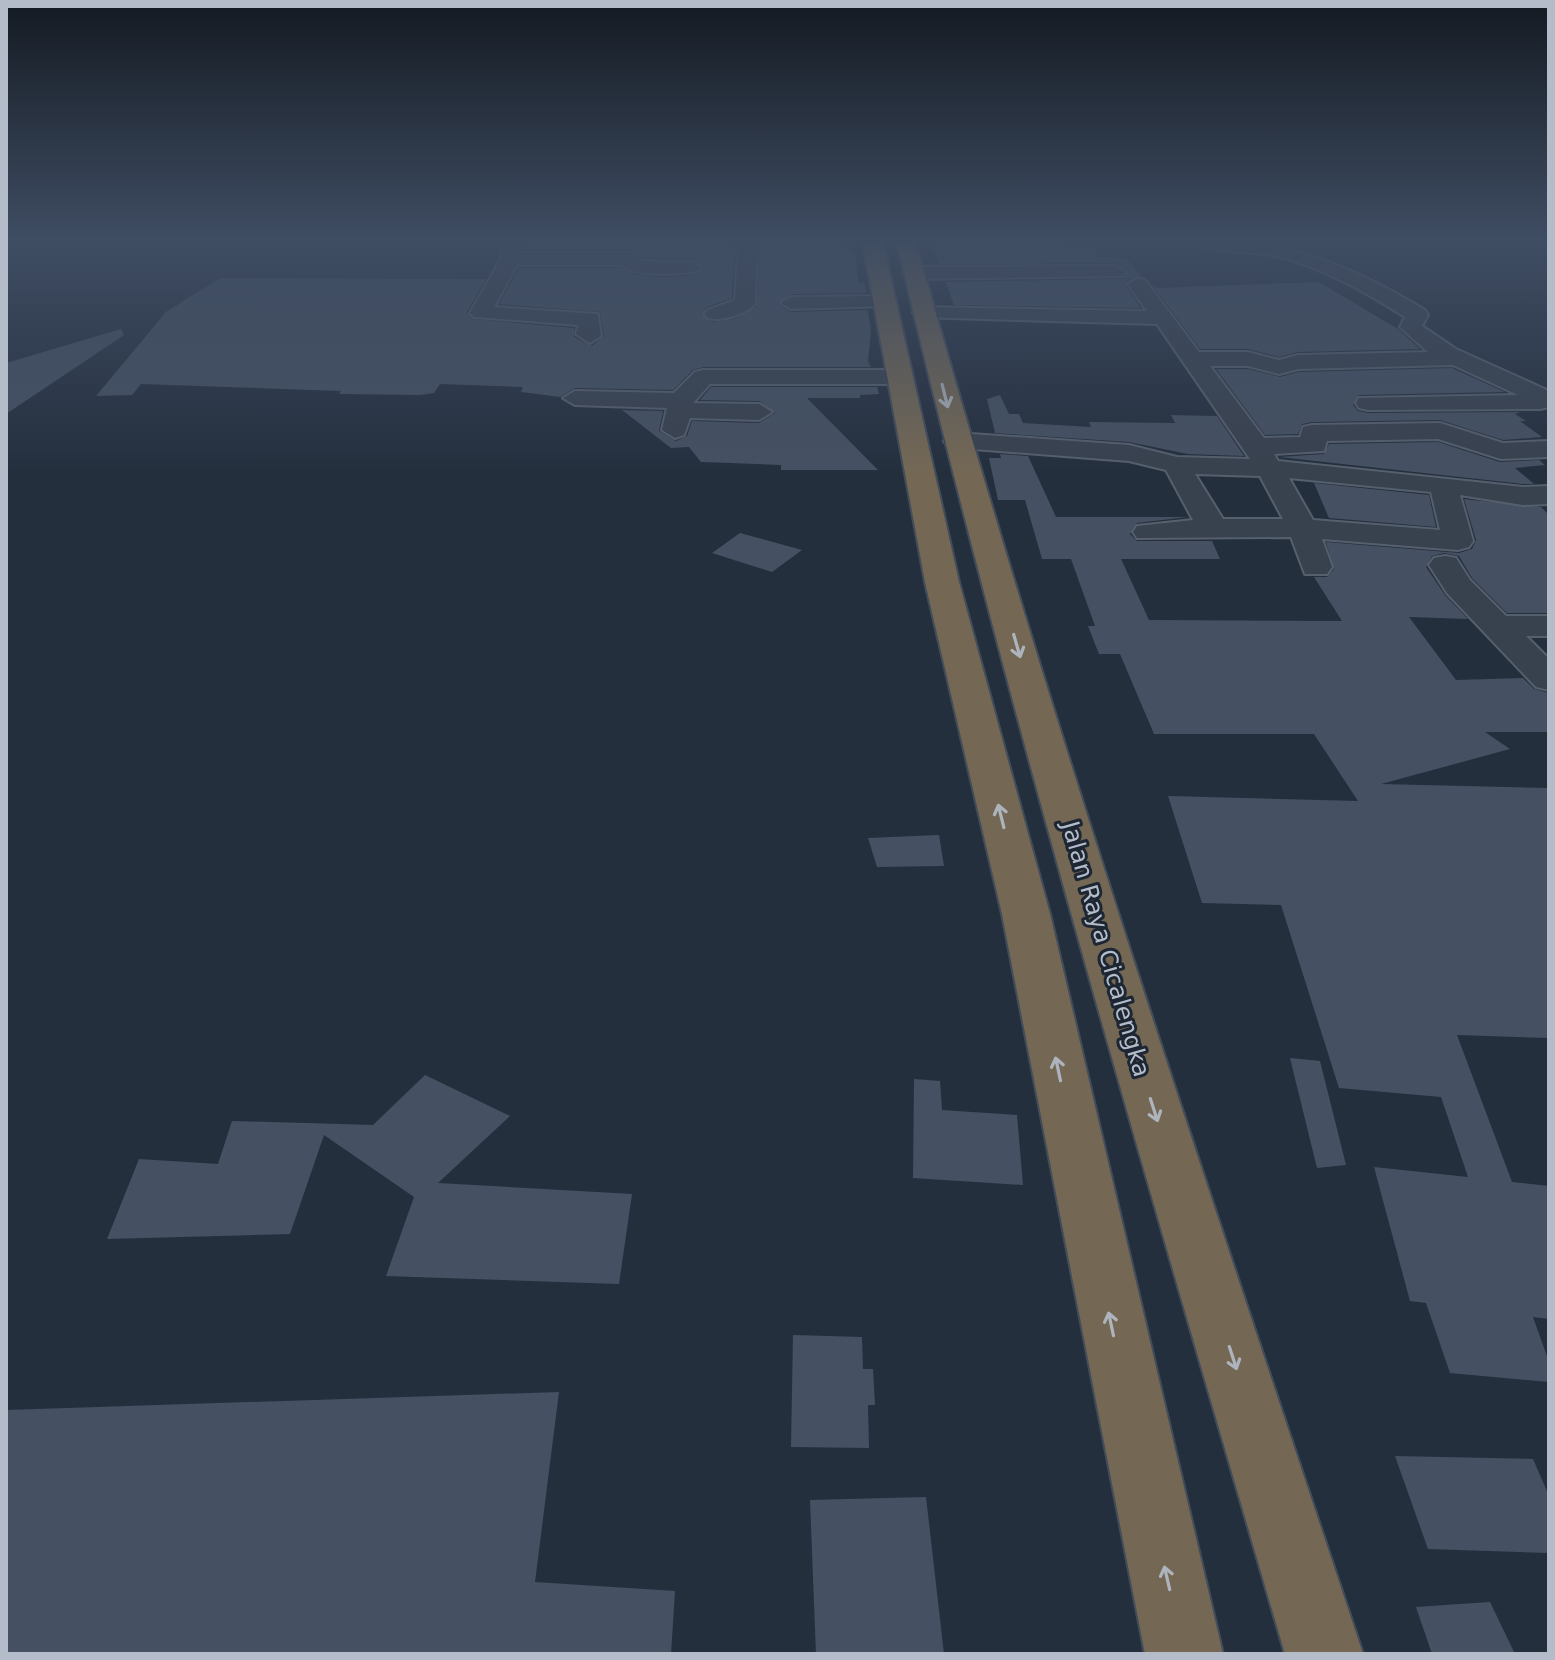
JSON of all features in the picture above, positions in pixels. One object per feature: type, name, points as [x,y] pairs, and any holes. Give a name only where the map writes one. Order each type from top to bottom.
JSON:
[{"type":"highway","name":"Jalan Raya Cicalengka","points":[[904,316],[900,377],[942,582],[1026,914],[1184,1654]]},
{"type":"highway","name":"Jalan Raya Cicalengka","points":[[918,316],[1136,1053],[1324,1654]]},
{"type":"street","points":[[1162,316],[1264,457],[1303,528],[1316,567]]},
{"type":"street","points":[[1416,316],[1411,327],[1415,333],[1456,358],[1549,401]]},
{"type":"street","points":[[1194,359],[1253,359],[1279,367],[1298,362],[1456,358]]},
{"type":"street","points":[[620,405],[640,377]]},
{"type":"street","points":[[678,414],[703,377],[900,377]]},
{"type":"street","points":[[756,442],[758,403],[768,377]]},
{"type":"street","points":[[1510,383],[1549,384]]},
{"type":"street","points":[[575,398],[678,414],[759,412]]},
{"type":"street","points":[[1148,532],[1303,528],[1458,541],[1439,491],[1365,407],[1549,401]]},
{"type":"street","points":[[957,441],[1127,444],[1177,465],[1264,457],[1315,445],[1312,433],[1448,431],[1496,450],[1549,449]]},
{"type":"street","points":[[1264,457],[1439,491],[1549,518]]},
{"type":"street","points":[[1177,465],[1194,501],[1214,528]]},
{"type":"street","points":[[1439,491],[1549,495]]},
{"type":"street","points":[[1445,565],[1458,586],[1501,626],[1549,679]]},
{"type":"street","points":[[1501,626],[1549,626]]},
{"type":"building","points":[[162,316],[470,316],[574,328],[574,337],[592,346],[604,336],[601,316],[705,316],[713,322],[738,316],[869,316],[868,361],[871,367],[703,367],[693,370],[673,390],[575,388],[560,397],[521,392],[523,387],[440,384],[434,393],[420,395],[141,384],[132,395],[96,396]]},
{"type":"building","points":[[1176,316],[1377,316],[1398,329],[1420,349],[1298,352],[1279,357],[1248,349],[1200,349]]},
{"type":"building","points":[[121,329],[124,335],[6,414],[6,363]]},
{"type":"building","points":[[1452,368],[1505,392],[1359,395],[1353,405],[1358,411],[1368,413],[1520,412],[1515,414],[1526,421],[1520,421],[1542,437],[1503,440],[1440,420],[1312,422],[1302,424],[1298,434],[1265,435],[1216,369],[1248,369],[1280,377],[1299,372]]},
{"type":"building","points":[[711,387],[877,387],[879,394],[860,395],[860,398],[807,398],[878,470],[781,470],[781,465],[701,462],[689,447],[671,448],[622,410],[663,411],[659,431],[676,441],[687,436],[692,421],[759,423],[775,413],[759,401],[700,400]]},
{"type":"building","points":[[1000,395],[1009,414],[1019,414],[1023,423],[1091,427],[1089,422],[1175,423],[1171,415],[1217,416],[1244,456],[1188,454],[1129,442],[995,433],[987,399]]},
{"type":"building","points":[[1438,442],[1500,462],[1539,460],[1545,465],[1515,468],[1534,484],[1523,484],[1279,457],[1324,454],[1329,444]]},
{"type":"building","points":[[1000,454],[1028,456],[1056,517],[1188,517],[1137,523],[1130,534],[1137,541],[1212,541],[1220,559],[1121,559],[1149,620],[1342,621],[1314,577],[1327,577],[1334,569],[1326,542],[1459,553],[1472,549],[1476,540],[1464,499],[1541,507],[1549,515],[1549,613],[1507,613],[1472,578],[1459,556],[1444,553],[1432,556],[1426,567],[1445,595],[1468,619],[1409,617],[1456,680],[1523,678],[1534,689],[1549,693],[1549,732],[1485,732],[1510,749],[1381,784],[1549,788],[1549,1038],[1457,1035],[1512,1182],[1549,1186],[1549,1319],[1533,1317],[1549,1362],[1549,1382],[1450,1373],[1426,1303],[1410,1301],[1374,1167],[1468,1177],[1441,1097],[1339,1088],[1281,905],[1202,903],[1168,796],[1358,801],[1314,734],[1154,734],[1120,654],[1099,654],[1088,626],[1095,626],[1071,559],[1042,559],[1025,500],[998,500],[989,458],[1001,458]]},
{"type":"building","points":[[1314,483],[1429,495],[1436,527],[1329,518]]},
{"type":"building","points":[[740,533],[802,550],[772,572],[712,553]]},
{"type":"building","points":[[939,835],[944,866],[877,867],[868,838]]},
{"type":"building","points":[[1290,1058],[1320,1061],[1346,1165],[1317,1168]]},
{"type":"building","points":[[425,1075],[510,1116],[438,1183],[632,1194],[619,1284],[386,1276],[414,1197],[324,1135],[290,1234],[107,1239],[139,1159],[218,1164],[232,1121],[373,1125]]},
{"type":"building","points":[[914,1079],[940,1081],[942,1110],[1017,1115],[1023,1185],[913,1178]]},
{"type":"building","points":[[793,1335],[862,1337],[863,1369],[873,1369],[875,1405],[868,1405],[869,1448],[791,1447]]},
{"type":"building","points":[[559,1392],[535,1582],[675,1591],[671,1654],[6,1654],[6,1410]]},
{"type":"building","points":[[1395,1456],[1533,1459],[1549,1496],[1549,1553],[1428,1549]]},
{"type":"building","points":[[926,1497],[944,1654],[816,1654],[810,1500]]},
{"type":"building","points":[[1490,1602],[1515,1654],[1432,1654],[1416,1607]]}]
